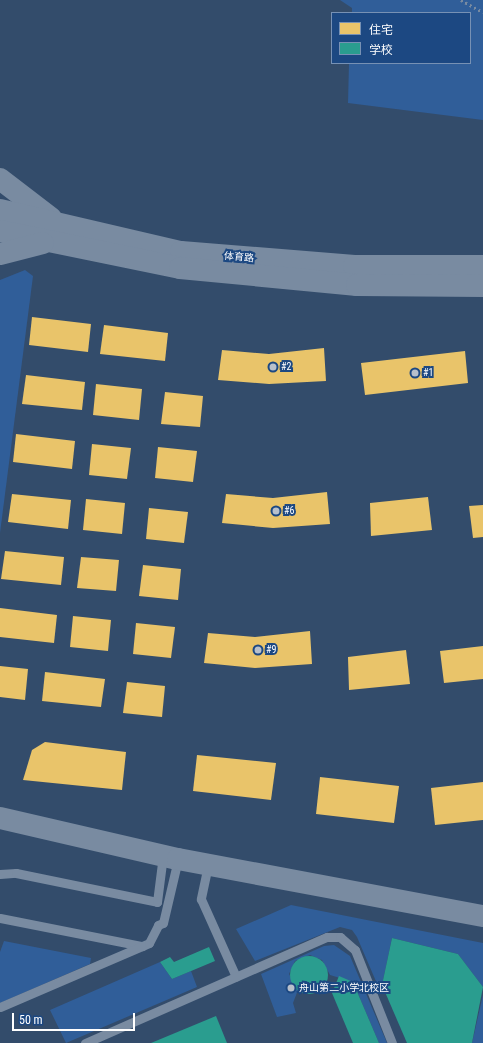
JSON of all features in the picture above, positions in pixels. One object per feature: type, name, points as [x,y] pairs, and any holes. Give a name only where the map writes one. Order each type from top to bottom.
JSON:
[{"type":"street","points":[[0,179],[54,233],[0,254]]},
{"type":"street","name":"体育路","points":[[0,210],[54,233],[180,268],[357,285],[483,286]]},
{"type":"street","name":"体育路","points":[[0,231],[54,233],[188,253],[354,266],[483,266]]},
{"type":"street","points":[[0,818],[170,857],[483,916]]},
{"type":"lane","points":[[0,874],[16,873],[156,902],[170,857]]},
{"type":"lane","points":[[0,1007],[142,946],[152,940],[158,925],[163,923],[170,857]]},
{"type":"lane","points":[[208,864],[201,899],[236,977]]},
{"type":"lane","points":[[0,918],[142,946]]},
{"type":"lane","points":[[86,1043],[327,938],[340,937],[355,950],[392,1043]]},
{"type":"path","points":[[460,0],[483,12]]},
{"type":"shaded area","points":[[340,0],[483,0],[483,120],[348,103],[349,64],[471,64],[471,12],[352,12],[352,8]]},
{"type":"shaded area","points":[[25,270],[33,276],[0,533],[0,280]]},
{"type":"shaded area","points":[[291,905],[483,943],[483,987],[458,954],[392,938],[382,985],[378,986],[357,937],[352,930],[340,927],[255,961],[236,929]]},
{"type":"shaded area","points":[[4,941],[91,958],[90,964],[0,1003],[0,952]]},
{"type":"shaded area","points":[[334,945],[350,956],[387,1043],[379,1043],[353,982],[330,975],[322,960],[310,955],[295,961],[289,974],[298,990],[293,1003],[296,1013],[277,1017],[261,974],[324,946]]},
{"type":"shaded area","points":[[160,962],[172,979],[191,971],[197,987],[66,1043],[50,1010]]},
{"type":"shaded area","points":[[483,995],[483,1043],[472,1043]]},
{"type":"building: 住宅","points":[[32,317],[91,324],[88,352],[29,345]]},
{"type":"building: 住宅","points":[[104,325],[168,333],[165,361],[100,354]]},
{"type":"building: 住宅","name":"#2","points":[[324,348],[326,381],[269,384],[218,380],[222,350],[269,354]]},
{"type":"building: 住宅","name":"#1","points":[[465,351],[468,383],[365,395],[361,363]]},
{"type":"building: 住宅","points":[[26,375],[85,382],[82,410],[22,404]]},
{"type":"building: 住宅","points":[[96,384],[142,389],[139,420],[93,415]]},
{"type":"building: 住宅","points":[[165,392],[203,396],[200,427],[161,424]]},
{"type":"building: 住宅","points":[[16,434],[75,441],[72,469],[13,462]]},
{"type":"building: 住宅","points":[[92,444],[131,448],[127,479],[89,475]]},
{"type":"building: 住宅","points":[[158,447],[197,451],[193,482],[155,478]]},
{"type":"building: 住宅","name":"#6","points":[[327,492],[330,524],[273,528],[222,523],[226,494],[273,498]]},
{"type":"building: 住宅","points":[[12,494],[71,500],[68,529],[8,522]]},
{"type":"building: 住宅","points":[[428,497],[432,530],[371,536],[370,503]]},
{"type":"building: 住宅","points":[[86,499],[125,503],[122,534],[83,530]]},
{"type":"building: 住宅","points":[[483,505],[483,537],[473,538],[469,506]]},
{"type":"building: 住宅","points":[[149,508],[188,512],[184,543],[146,539]]},
{"type":"building: 住宅","points":[[5,551],[64,557],[61,585],[1,579]]},
{"type":"building: 住宅","points":[[81,557],[119,560],[116,591],[77,588]]},
{"type":"building: 住宅","points":[[143,565],[181,569],[178,600],[139,596]]},
{"type":"building: 住宅","points":[[0,608],[57,615],[54,643],[0,637]]},
{"type":"building: 住宅","points":[[73,616],[111,620],[108,651],[70,647]]},
{"type":"building: 住宅","points":[[136,623],[175,627],[171,658],[133,654]]},
{"type":"building: 住宅","name":"#9","points":[[310,631],[312,664],[255,668],[204,663],[208,633],[255,637]]},
{"type":"building: 住宅","points":[[483,646],[483,679],[444,683],[440,651]]},
{"type":"building: 住宅","points":[[406,650],[410,684],[349,690],[348,657]]},
{"type":"building: 住宅","points":[[0,666],[28,669],[25,700],[0,697]]},
{"type":"building: 住宅","points":[[45,672],[105,679],[101,707],[42,701]]},
{"type":"building: 住宅","points":[[127,682],[165,686],[162,717],[123,713]]},
{"type":"building: 住宅","points":[[45,742],[126,752],[122,790],[23,780],[32,750]]},
{"type":"building: 住宅","points":[[197,755],[276,763],[271,800],[193,791]]},
{"type":"building: 住宅","points":[[320,777],[399,786],[394,823],[316,814]]},
{"type":"building: 住宅","points":[[483,782],[483,820],[435,825],[431,788]]},
{"type":"building: 学校","points":[[392,938],[458,954],[483,987],[472,1043],[407,1043],[382,985]]},
{"type":"building: 学校","points":[[209,947],[215,961],[172,979],[160,962],[170,957],[174,962]]},
{"type":"building: 学校","points":[[309,956],[319,959],[325,965],[328,975],[325,985],[319,991],[309,994],[299,991],[293,985],[290,975],[293,965],[299,959]]},
{"type":"building: 学校","points":[[339,976],[353,982],[379,1043],[353,1043],[332,993]]},
{"type":"building: 学校","points":[[216,1016],[227,1043],[151,1043]]},
{"type":"place","name":"#2","points":[[273,367]]},
{"type":"place","name":"#1","points":[[415,373]]},
{"type":"place","name":"#6","points":[[276,511]]},
{"type":"place","name":"#9","points":[[258,650]]},
{"type":"place","name":"舟山第二小学北校区","points":[[291,988]]}]
